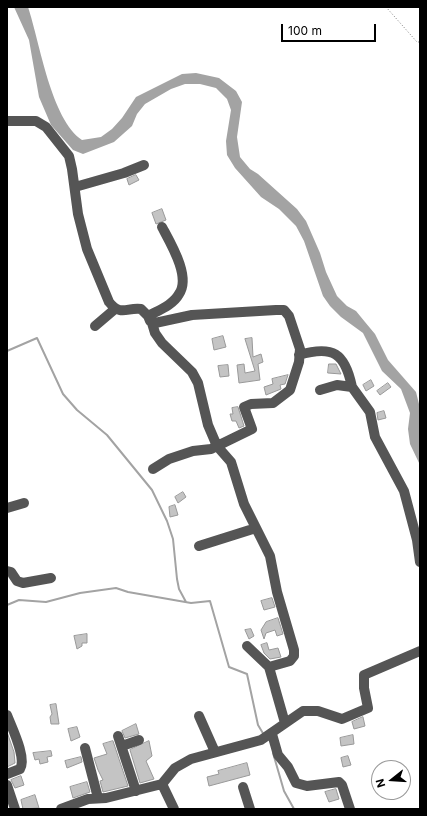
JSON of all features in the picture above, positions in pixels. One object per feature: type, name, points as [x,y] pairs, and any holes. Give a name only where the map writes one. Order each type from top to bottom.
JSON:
[{"type":"street","points":[[7,121],[36,120],[46,127],[69,156],[78,214],[88,249],[109,302],[115,309],[122,311],[139,308],[144,311],[162,343],[192,372],[198,383],[208,425],[217,446],[231,462],[244,504],[270,556],[277,592],[294,650],[294,656],[290,661],[269,667]]},
{"type":"street","points":[[75,187],[124,173],[144,165]]},
{"type":"street","points":[[150,320],[179,294],[184,277],[177,257],[162,227]]},
{"type":"street","points":[[95,326],[115,309]]},
{"type":"street","points":[[150,320],[206,314],[284,310],[289,316],[300,349],[290,390],[273,403],[251,404],[244,407],[252,430],[217,446],[181,455],[153,469]]},
{"type":"street","points":[[299,355],[321,350],[333,352],[341,358],[349,371],[352,387],[370,412],[375,437],[404,490],[417,540],[420,562]]},
{"type":"street","points":[[320,390],[337,384],[352,387]]},
{"type":"street","points":[[7,508],[24,503]]},
{"type":"street","points":[[198,546],[256,528]]},
{"type":"street","points":[[7,571],[10,572],[17,582],[23,583],[51,578]]},
{"type":"street","points":[[247,646],[269,667],[285,723]]},
{"type":"street","points":[[61,809],[88,799],[136,791],[162,784],[175,768],[191,759],[214,752],[239,747],[267,737],[304,711],[318,712],[342,719],[368,708],[364,688],[364,675],[420,651]]},
{"type":"street","points":[[7,715],[22,755],[23,765],[20,769],[7,774]]},
{"type":"street","points":[[199,716],[214,752]]},
{"type":"street","points":[[118,736],[136,791]]},
{"type":"street","points":[[267,737],[278,755],[288,767],[296,783],[307,786],[339,782],[342,785],[350,809]]},
{"type":"street","points":[[122,746],[139,740]]},
{"type":"street","points":[[85,748],[98,798]]},
{"type":"street","points":[[162,784],[174,809]]},
{"type":"street","points":[[7,785],[15,809]]},
{"type":"street","points":[[243,787],[250,809]]},
{"type":"path","points":[[386,7],[417,42],[420,42]]},
{"type":"shaded area","points":[[14,7],[28,7],[54,98],[71,130],[82,140],[101,137],[112,129],[122,118],[136,97],[182,74],[196,73],[219,78],[236,91],[242,102],[237,137],[240,157],[250,169],[258,174],[297,209],[306,221],[337,296],[347,306],[356,311],[375,334],[388,360],[416,392],[420,408],[420,465],[410,444],[408,429],[410,413],[401,389],[382,371],[363,333],[341,317],[323,296],[304,241],[296,226],[279,209],[261,197],[235,168],[227,155],[226,141],[231,110],[227,99],[216,88],[200,84],[185,84],[171,89],[145,104],[137,114],[132,126],[114,142],[83,154],[73,150],[51,125],[39,97],[29,40]]},
{"type":"building","points":[[136,175],[139,180],[129,185],[127,179]]},
{"type":"building","points":[[162,209],[166,220],[156,224],[152,213]]},
{"type":"building","points":[[223,336],[226,347],[214,350],[212,339]]},
{"type":"building","points":[[252,338],[253,357],[261,354],[263,362],[258,364],[260,380],[239,383],[237,365],[244,364],[245,373],[255,371],[245,339]]},
{"type":"building","points":[[329,364],[336,364],[341,374],[328,373]]},
{"type":"building","points":[[228,365],[229,376],[220,377],[218,366]]},
{"type":"building","points":[[288,375],[285,384],[280,385],[281,389],[266,395],[264,387],[273,384],[272,379]]},
{"type":"building","points":[[371,380],[374,386],[366,391],[363,385]]},
{"type":"building","points":[[388,383],[391,387],[380,395],[377,391]]},
{"type":"building","points":[[238,407],[244,426],[239,428],[236,421],[232,421],[230,414],[233,414],[232,408]]},
{"type":"building","points":[[384,411],[386,418],[378,420],[377,413]]},
{"type":"building","points":[[183,492],[186,497],[178,503],[175,497]]},
{"type":"building","points":[[175,505],[178,515],[170,517],[169,507]]},
{"type":"building","points":[[272,598],[275,607],[264,610],[261,601]]},
{"type":"building","points":[[278,618],[283,634],[277,636],[275,630],[266,633],[264,639],[261,630],[266,622]]},
{"type":"building","points":[[251,629],[254,636],[249,639],[245,630]]},
{"type":"building","points":[[87,634],[87,643],[82,643],[82,646],[77,649],[74,636]]},
{"type":"building","points":[[267,643],[269,650],[278,648],[281,657],[270,659],[264,653],[261,645]]},
{"type":"building","points":[[56,704],[59,724],[51,724],[50,717],[52,714],[50,705]]},
{"type":"building","points":[[363,717],[365,726],[354,729],[352,722]]},
{"type":"building","points":[[136,724],[139,734],[125,738],[122,731]]},
{"type":"building","points":[[77,727],[80,737],[71,741],[68,729]]},
{"type":"building","points":[[7,732],[14,752],[15,763],[7,767]]},
{"type":"building","points":[[353,735],[354,744],[341,746],[340,738]]},
{"type":"building","points":[[113,741],[128,786],[103,792],[100,781],[103,780],[94,758],[107,754],[103,744]]},
{"type":"building","points":[[149,741],[152,756],[146,761],[154,779],[140,783],[130,750]]},
{"type":"building","points":[[51,751],[52,756],[47,757],[48,762],[40,764],[39,759],[35,760],[33,753]]},
{"type":"building","points":[[348,756],[351,765],[343,767],[341,758]]},
{"type":"building","points":[[81,757],[82,762],[67,768],[65,761]]},
{"type":"building","points":[[247,763],[250,775],[209,786],[207,777],[219,774],[218,771]]},
{"type":"building","points":[[21,776],[24,785],[15,788],[11,780]]},
{"type":"building","points":[[87,782],[90,792],[73,798],[70,787]]},
{"type":"building","points":[[336,789],[339,799],[329,802],[325,792]]},
{"type":"building","points":[[35,795],[39,808],[23,809],[21,800]]},
{"type":"waterway","points":[[7,351],[37,338],[63,394],[77,410],[107,435],[152,490],[167,521],[173,539],[179,589],[186,602]]},
{"type":"waterway","points":[[7,605],[19,600],[46,602],[80,593],[116,588],[128,592],[191,603],[210,601],[229,667],[247,674],[258,725],[264,735]]},
{"type":"waterway","points":[[273,753],[284,791],[294,809]]}]
